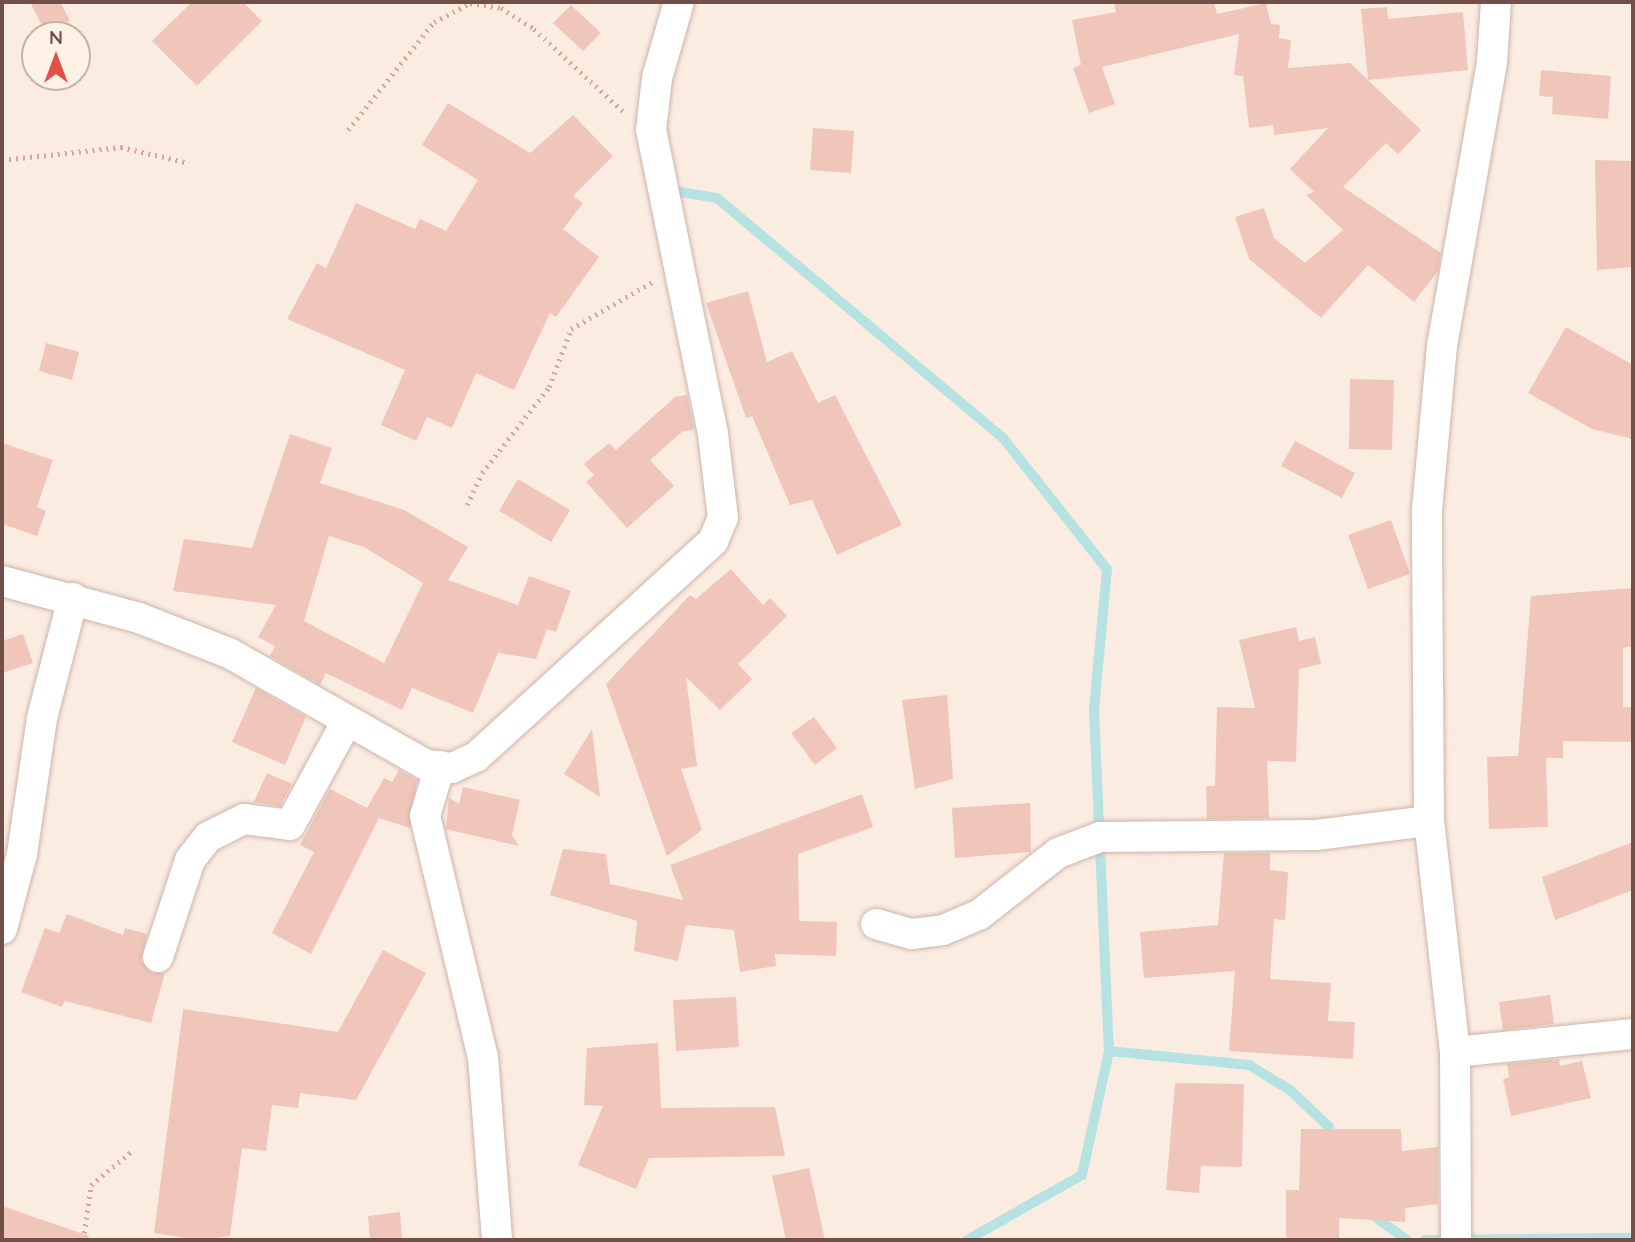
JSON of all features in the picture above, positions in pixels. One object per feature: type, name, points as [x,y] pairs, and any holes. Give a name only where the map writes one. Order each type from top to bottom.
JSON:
[{"type":"street","points":[[2,581],[73,598],[229,653],[347,722],[440,766],[476,757],[713,541],[723,491],[651,130],[657,79],[679,2]]},
{"type":"street","points":[[1456,1240],[1455,1052],[1429,821],[1427,509],[1434,410],[1470,158],[1492,62],[1496,2]]},
{"type":"street","points":[[2,929],[22,854],[42,718],[73,598]]},
{"type":"street","points":[[158,957],[176,895],[202,845],[244,819],[290,825],[347,722]]},
{"type":"street","points":[[440,766],[425,816],[483,1057],[497,1240]]},
{"type":"street","points":[[876,924],[912,934],[943,930],[979,915],[1058,853],[1100,837],[1317,835],[1429,821]]},
{"type":"street","points":[[1455,1052],[1633,1034]]},
{"type":"path","points":[[348,130],[434,22],[470,3],[501,8],[534,29],[590,85],[651,130]]},
{"type":"path","points":[[2,160],[121,147],[189,163]]},
{"type":"path","points":[[467,505],[482,473],[549,387],[571,329],[678,265]]},
{"type":"path","points":[[83,1240],[91,1185],[133,1150]]},
{"type":"building","points":[[30,2],[60,2],[70,21],[40,21]]},
{"type":"building","points":[[192,2],[243,2],[262,21],[197,86],[152,41]]},
{"type":"building","points":[[1114,2],[1214,2],[1217,14],[1266,3],[1271,24],[1280,25],[1279,38],[1291,40],[1288,68],[1350,63],[1421,130],[1398,154],[1386,143],[1343,187],[1441,253],[1438,271],[1414,302],[1368,265],[1321,318],[1249,259],[1235,217],[1264,208],[1274,238],[1305,263],[1343,230],[1306,195],[1314,192],[1290,169],[1328,128],[1274,135],[1273,125],[1249,128],[1243,76],[1234,75],[1239,34],[1102,67],[1115,104],[1089,113],[1073,68],[1081,65],[1072,20],[1116,12]]},
{"type":"building","points":[[571,5],[601,33],[583,51],[553,23]]},
{"type":"building","points":[[1387,7],[1388,19],[1463,12],[1468,70],[1368,80],[1361,9]]},
{"type":"building","points":[[1541,70],[1611,76],[1608,119],[1552,114],[1553,97],[1539,96]]},
{"type":"building","points":[[448,103],[530,153],[573,115],[613,156],[573,196],[583,203],[563,229],[599,257],[556,317],[550,313],[514,390],[476,373],[452,428],[427,417],[416,441],[381,425],[405,370],[287,319],[317,263],[326,268],[356,203],[415,229],[420,219],[446,231],[478,180],[422,145]]},
{"type":"building","points":[[813,128],[854,131],[851,173],[810,170]]},
{"type":"building","points":[[1595,160],[1633,161],[1633,267],[1597,270]]},
{"type":"building","points":[[748,291],[767,362],[792,351],[818,403],[835,395],[902,525],[837,555],[812,500],[790,505],[752,416],[746,418],[706,303]]},
{"type":"building","points":[[1566,327],[1633,365],[1633,439],[1592,429],[1528,393]]},
{"type":"building","points":[[46,343],[79,352],[72,380],[39,371]]},
{"type":"building","points":[[1350,379],[1394,380],[1392,450],[1349,449]]},
{"type":"building","points":[[687,395],[694,430],[683,431],[650,460],[674,486],[627,528],[586,482],[594,475],[584,464],[609,443],[616,450],[675,397]]},
{"type":"building","points":[[290,434],[332,448],[320,483],[404,510],[468,547],[448,580],[518,605],[529,576],[571,591],[556,632],[547,629],[536,659],[498,653],[473,713],[412,688],[402,710],[326,673],[320,685],[270,656],[275,646],[258,637],[276,605],[173,591],[184,539],[252,548]],"holes":[[[329,536],[364,547],[423,583],[384,663],[304,621]]]},
{"type":"building","points":[[1295,441],[1355,473],[1342,498],[1281,466]]},
{"type":"building","points":[[2,443],[53,460],[37,507],[46,511],[37,536],[2,524]]},
{"type":"building","points":[[518,479],[570,510],[551,542],[499,511]]},
{"type":"building","points":[[1391,520],[1410,574],[1368,589],[1348,535]]},
{"type":"building","points":[[731,569],[763,605],[770,598],[787,616],[738,664],[752,679],[720,710],[686,677],[697,766],[681,769],[702,830],[667,856],[606,684],[690,595],[696,599]]},
{"type":"building","points":[[1633,588],[1633,646],[1623,648],[1623,707],[1633,707],[1633,742],[1563,741],[1563,758],[1546,758],[1548,827],[1489,829],[1487,757],[1518,756],[1531,596]]},
{"type":"building","points":[[1296,627],[1299,641],[1315,637],[1321,664],[1299,669],[1296,762],[1267,761],[1269,818],[1207,819],[1206,786],[1215,786],[1217,707],[1255,708],[1239,640]]},
{"type":"building","points":[[23,634],[33,663],[2,673],[2,641]]},
{"type":"building","points":[[256,688],[306,717],[285,765],[232,742]]},
{"type":"building","points":[[947,695],[953,779],[915,789],[902,700]]},
{"type":"building","points":[[814,717],[837,748],[815,765],[791,733]]},
{"type":"building","points":[[592,729],[600,797],[564,774]]},
{"type":"building","points":[[399,770],[417,780],[410,828],[379,818],[311,954],[272,933],[314,852],[300,845],[330,789],[367,808],[384,778],[392,782]]},
{"type":"building","points":[[267,773],[292,784],[280,806],[254,802]]},
{"type":"building","points":[[463,787],[520,800],[512,835],[519,846],[446,829],[449,798],[459,804]]},
{"type":"building","points":[[862,794],[873,827],[798,854],[799,921],[837,922],[836,956],[775,954],[776,966],[740,972],[734,930],[686,925],[678,961],[634,951],[637,921],[550,895],[563,849],[606,854],[610,884],[683,900],[670,865]]},
{"type":"building","points":[[1030,803],[1031,852],[955,858],[952,808]]},
{"type":"building","points":[[1633,842],[1633,890],[1555,920],[1542,877]]},
{"type":"building","points":[[1224,853],[1270,853],[1270,870],[1288,872],[1285,920],[1274,919],[1270,979],[1331,983],[1328,1021],[1355,1022],[1353,1059],[1229,1051],[1235,971],[1144,978],[1140,932],[1218,925]]},
{"type":"building","points":[[67,914],[123,935],[125,928],[147,934],[141,961],[152,973],[165,973],[151,1023],[65,1001],[62,1007],[21,992],[45,928],[59,933]]},
{"type":"building","points":[[383,950],[426,973],[356,1100],[300,1093],[298,1108],[272,1105],[266,1151],[242,1148],[230,1236],[200,1240],[154,1233],[183,1009],[338,1032]]},
{"type":"building","points":[[1550,995],[1554,1024],[1503,1030],[1499,1002]]},
{"type":"building","points":[[736,997],[739,1047],[676,1051],[673,1000]]},
{"type":"building","points":[[658,1043],[661,1108],[775,1107],[785,1156],[649,1158],[636,1189],[578,1165],[603,1106],[584,1105],[587,1048]]},
{"type":"building","points":[[1559,1059],[1560,1066],[1582,1061],[1591,1098],[1511,1116],[1503,1079],[1509,1077],[1507,1064]]},
{"type":"building","points":[[1175,1083],[1244,1084],[1242,1167],[1201,1166],[1199,1193],[1166,1190]]},
{"type":"building","points":[[1301,1129],[1401,1129],[1402,1151],[1438,1147],[1438,1204],[1405,1208],[1405,1222],[1339,1218],[1339,1240],[1286,1240],[1286,1190],[1299,1190]]},
{"type":"building","points":[[809,1168],[825,1240],[786,1240],[772,1176]]},
{"type":"building","points":[[2,1206],[89,1236],[88,1240],[2,1240]]},
{"type":"building","points":[[400,1212],[402,1240],[370,1240],[368,1216]]},
{"type":"waterway","points":[[668,190],[717,198],[1003,438],[1107,569],[1094,710],[1109,1051],[1082,1175],[967,1240]]},
{"type":"waterway","points":[[1109,1051],[1249,1065],[1290,1090],[1329,1127],[1332,1139]]},
{"type":"waterway","points":[[1371,1214],[1407,1240]]},
{"type":"waterway","points":[[1425,1240],[1633,1238]]}]
